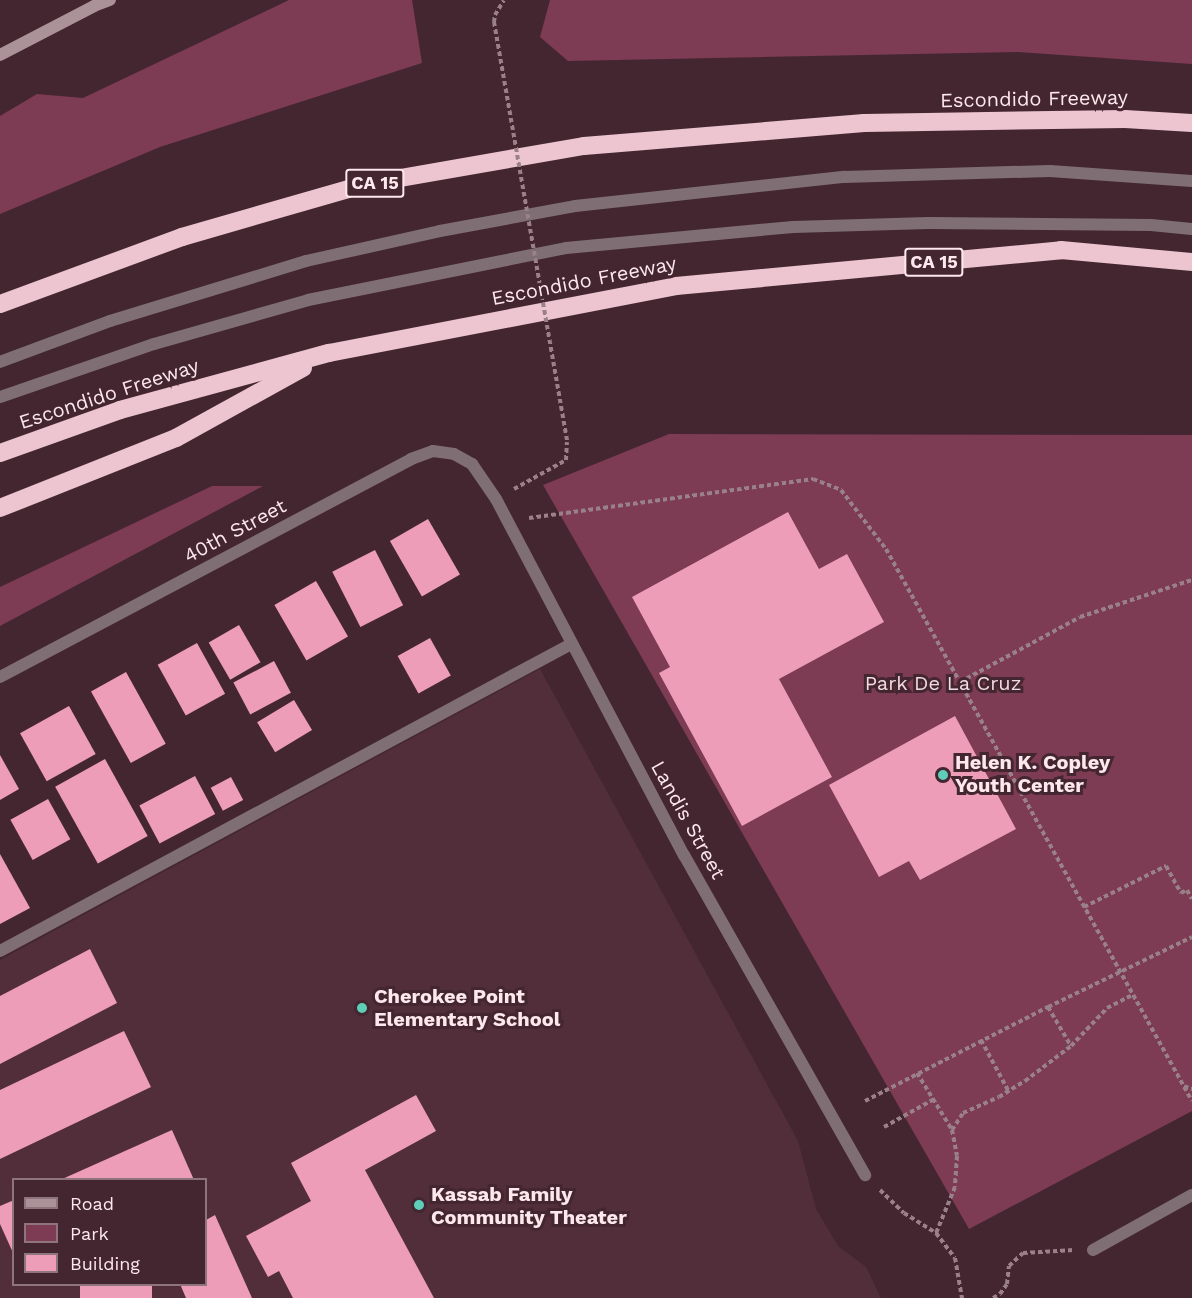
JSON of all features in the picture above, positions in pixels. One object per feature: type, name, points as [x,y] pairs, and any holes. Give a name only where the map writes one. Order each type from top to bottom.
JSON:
[{"type":"highway","name":"Escondido Freeway","points":[[0,304],[182,237],[366,184],[584,146],[864,123],[1125,119],[1192,123]]},
{"type":"highway","name":"Escondido Freeway","points":[[0,453],[120,410],[329,353],[676,286],[1061,250],[1192,262]]},
{"type":"highway","points":[[0,508],[176,438],[329,353]]},
{"type":"street","points":[[0,55],[97,3],[110,0]]},
{"type":"street","points":[[0,362],[110,321],[306,261],[440,231],[575,206],[844,177],[1050,171],[1192,181]]},
{"type":"street","points":[[0,397],[154,344],[308,300],[566,248],[793,227],[928,223],[1151,225],[1192,229]]},
{"type":"street","name":"40th Street","points":[[0,677],[411,459],[433,451],[454,454],[472,464],[486,480]]},
{"type":"street","name":"Landis Street","points":[[486,480],[506,522],[684,855],[865,1175]]},
{"type":"street","points":[[0,951],[571,644]]},
{"type":"street","points":[[1093,1250],[1192,1196]]},
{"type":"path","points":[[496,499],[566,460],[567,442],[494,22],[495,15],[504,0]]},
{"type":"path","points":[[506,522],[813,479],[841,490],[868,522],[886,549],[1192,1101]]},
{"type":"path","points":[[960,682],[1080,617],[1192,580]]},
{"type":"path","points":[[1084,907],[1166,866],[1181,893],[1187,890],[1192,899]]},
{"type":"path","points":[[865,1101],[1048,1006],[1192,937]]},
{"type":"path","points":[[952,1130],[963,1113],[1009,1092],[1071,1046],[1107,1008],[1133,995]]},
{"type":"path","points":[[1048,1006],[1071,1046]]},
{"type":"path","points":[[981,1040],[1009,1092]]},
{"type":"path","points":[[917,1073],[952,1130],[957,1156],[955,1187],[936,1233]]},
{"type":"path","points":[[1183,1086],[1192,1089]]},
{"type":"path","points":[[884,1127],[934,1099]]},
{"type":"path","points":[[865,1175],[904,1213],[936,1233],[955,1258],[962,1298]]},
{"type":"path","points":[[993,1298],[1000,1294],[1007,1284],[1009,1266],[1023,1252],[1093,1250]]},
{"type":"shaded area","name":"Cherokee Point Elementary School","points":[[540,669],[798,1141],[816,1209],[838,1246],[866,1267],[881,1298],[0,1298],[0,960]]},
{"type":"green space","points":[[289,0],[412,0],[422,63],[160,147],[0,214],[0,116],[37,94],[83,98]]},
{"type":"green space","points":[[550,0],[1192,0],[1192,64],[1018,52],[568,61],[540,37]]},
{"type":"green space","name":"Park De La Cruz","points":[[669,434],[1192,435],[1192,1111],[969,1229],[543,485]]},
{"type":"green space","points":[[212,486],[263,486],[0,626],[0,587]]},
{"type":"building","points":[[788,512],[819,569],[847,554],[884,622],[779,679],[832,777],[742,826],[659,673],[670,667],[632,597]]},
{"type":"building","points":[[428,519],[460,574],[422,596],[390,541]]},
{"type":"building","points":[[375,550],[403,605],[360,627],[332,572]]},
{"type":"building","points":[[316,581],[348,636],[306,660],[274,605]]},
{"type":"building","points":[[239,625],[260,662],[230,680],[209,642]]},
{"type":"building","points":[[430,638],[451,676],[418,694],[398,656]]},
{"type":"building","points":[[197,643],[225,694],[186,716],[158,665]]},
{"type":"building","points":[[274,661],[291,693],[250,714],[233,683]]},
{"type":"building","points":[[126,672],[166,744],[131,763],[91,691]]},
{"type":"building","points":[[294,700],[312,730],[275,752],[257,722]]},
{"type":"building","points":[[69,706],[96,754],[47,781],[20,733]]},
{"type":"building","points":[[955,716],[1016,829],[920,880],[909,861],[879,877],[829,785]]},
{"type":"building","points":[[0,755],[19,789],[0,800]]},
{"type":"building","points":[[105,759],[148,836],[98,864],[55,787]]},
{"type":"building","points":[[195,776],[215,814],[160,844],[139,806]]},
{"type":"building","points":[[231,777],[243,800],[223,811],[211,788]]},
{"type":"building","points":[[48,799],[70,839],[33,860],[10,820]]},
{"type":"building","points":[[0,854],[30,908],[0,924]]},
{"type":"building","points":[[90,949],[117,1003],[0,1064],[0,996]]},
{"type":"building","points":[[124,1031],[151,1087],[0,1159],[0,1090]]},
{"type":"building","points":[[416,1095],[436,1131],[365,1170],[434,1298],[293,1298],[279,1271],[268,1277],[246,1236],[311,1201],[291,1163]]},
{"type":"building","points":[[172,1130],[193,1178],[64,1178]]},
{"type":"building","points":[[12,1201],[12,1251],[0,1224],[0,1206]]},
{"type":"building","points":[[215,1215],[252,1298],[186,1298],[181,1286],[207,1286],[207,1219]]},
{"type":"building","points":[[80,1286],[152,1286],[152,1298],[80,1298]]},
{"type":"place","name":"Helen K. Copley Youth Center","points":[[943,775]]},
{"type":"place","name":"Cherokee Point Elementary School","points":[[362,1008]]},
{"type":"place","name":"Kassab Family Community Theater","points":[[419,1205]]}]
